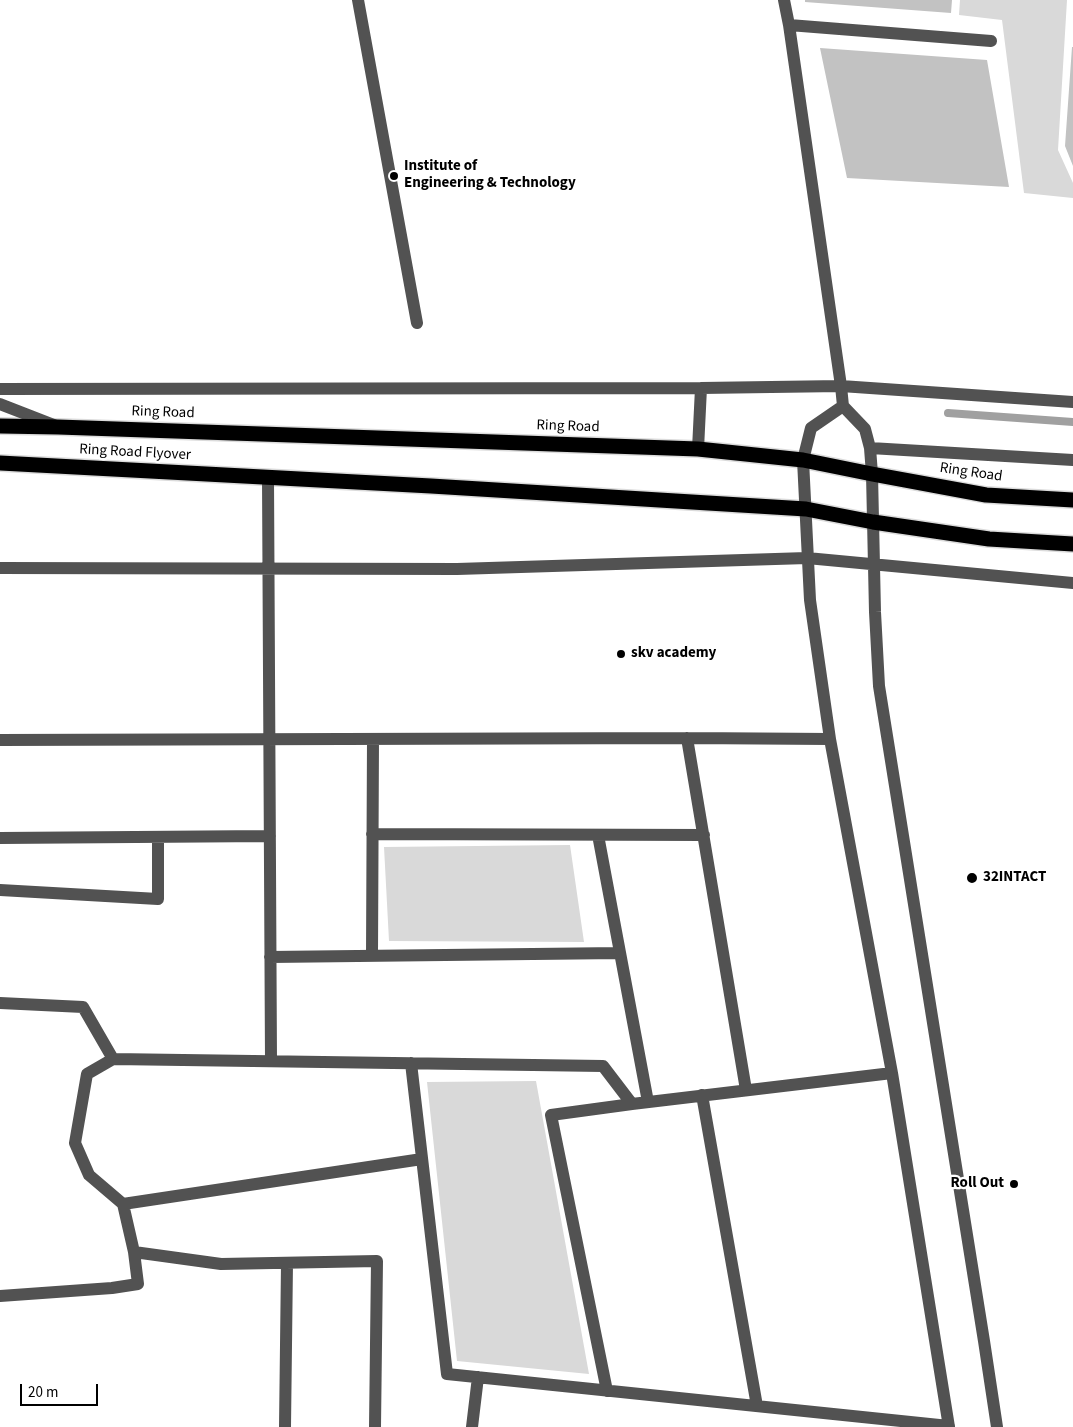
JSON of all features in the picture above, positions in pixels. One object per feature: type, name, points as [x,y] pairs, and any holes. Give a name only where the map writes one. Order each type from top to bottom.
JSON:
[{"type":"highway","points":[[0,426],[58,426]]},
{"type":"highway","name":"Ring Road","points":[[58,426],[698,449],[803,460],[986,495],[1073,500]]},
{"type":"highway","name":"Ring Road Flyover","points":[[0,464],[268,478]]},
{"type":"highway","points":[[268,478],[806,509],[873,522],[989,539],[1073,544]]},
{"type":"street","points":[[358,0],[417,323]]},
{"type":"street","points":[[784,0],[843,406],[864,429],[870,448],[879,686],[997,1427]]},
{"type":"street","points":[[789,25],[991,41]]},
{"type":"street","points":[[0,389],[701,388],[841,386],[1073,402]]},
{"type":"street","points":[[698,449],[701,388]]},
{"type":"street","points":[[0,404],[58,426]]},
{"type":"street","points":[[411,1063],[447,1374],[949,1426],[892,1073],[830,739],[810,600],[803,460],[811,428],[843,406]]},
{"type":"street","points":[[870,448],[1073,460]]},
{"type":"street","points":[[268,478],[271,1061]]},
{"type":"street","points":[[0,568],[457,569],[807,558],[1073,583]]},
{"type":"street","points":[[687,738],[746,1090]]},
{"type":"street","points":[[372,956],[373,739]]},
{"type":"street","points":[[0,740],[830,739]]},
{"type":"street","points":[[372,834],[704,835]]},
{"type":"street","points":[[598,835],[648,1102]]},
{"type":"street","points":[[0,838],[270,836]]},
{"type":"street","points":[[0,890],[158,899],[158,837]]},
{"type":"street","points":[[270,957],[620,953]]},
{"type":"street","points":[[0,1002],[83,1007],[114,1059]]},
{"type":"street","points":[[0,1296],[112,1288],[138,1284],[134,1252],[123,1204],[89,1175],[75,1143],[87,1074],[114,1059],[603,1066],[632,1104]]},
{"type":"street","points":[[607,1391],[551,1115],[892,1073]]},
{"type":"street","points":[[702,1095],[757,1406]]},
{"type":"street","points":[[123,1204],[422,1158]]},
{"type":"street","points":[[134,1252],[221,1264],[377,1261],[375,1427]]},
{"type":"street","points":[[285,1427],[287,1263]]},
{"type":"street","points":[[472,1427],[478,1377]]},
{"type":"shaded area","points":[[960,0],[1067,0],[1058,150],[1073,183],[1073,198],[1024,193],[1002,20],[959,15]]},
{"type":"shaded area","points":[[570,845],[584,942],[389,941],[384,847]]},
{"type":"shaded area","points":[[536,1081],[589,1374],[457,1361],[427,1082]]},
{"type":"building","points":[[805,0],[952,0],[951,13],[805,2]]},
{"type":"building","points":[[1073,47],[1073,166],[1065,146]]},
{"type":"building","points":[[820,48],[987,60],[1009,187],[847,178]]},
{"type":"waterway","points":[[948,413],[1073,422]]},
{"type":"place","name":"Institute of Engineering & Technology","points":[[394,176]]},
{"type":"place","name":"skv academy","points":[[621,654]]},
{"type":"place","name":"32INTACT","points":[[972,878]]},
{"type":"place","name":"Roll Out","points":[[1014,1184]]}]
